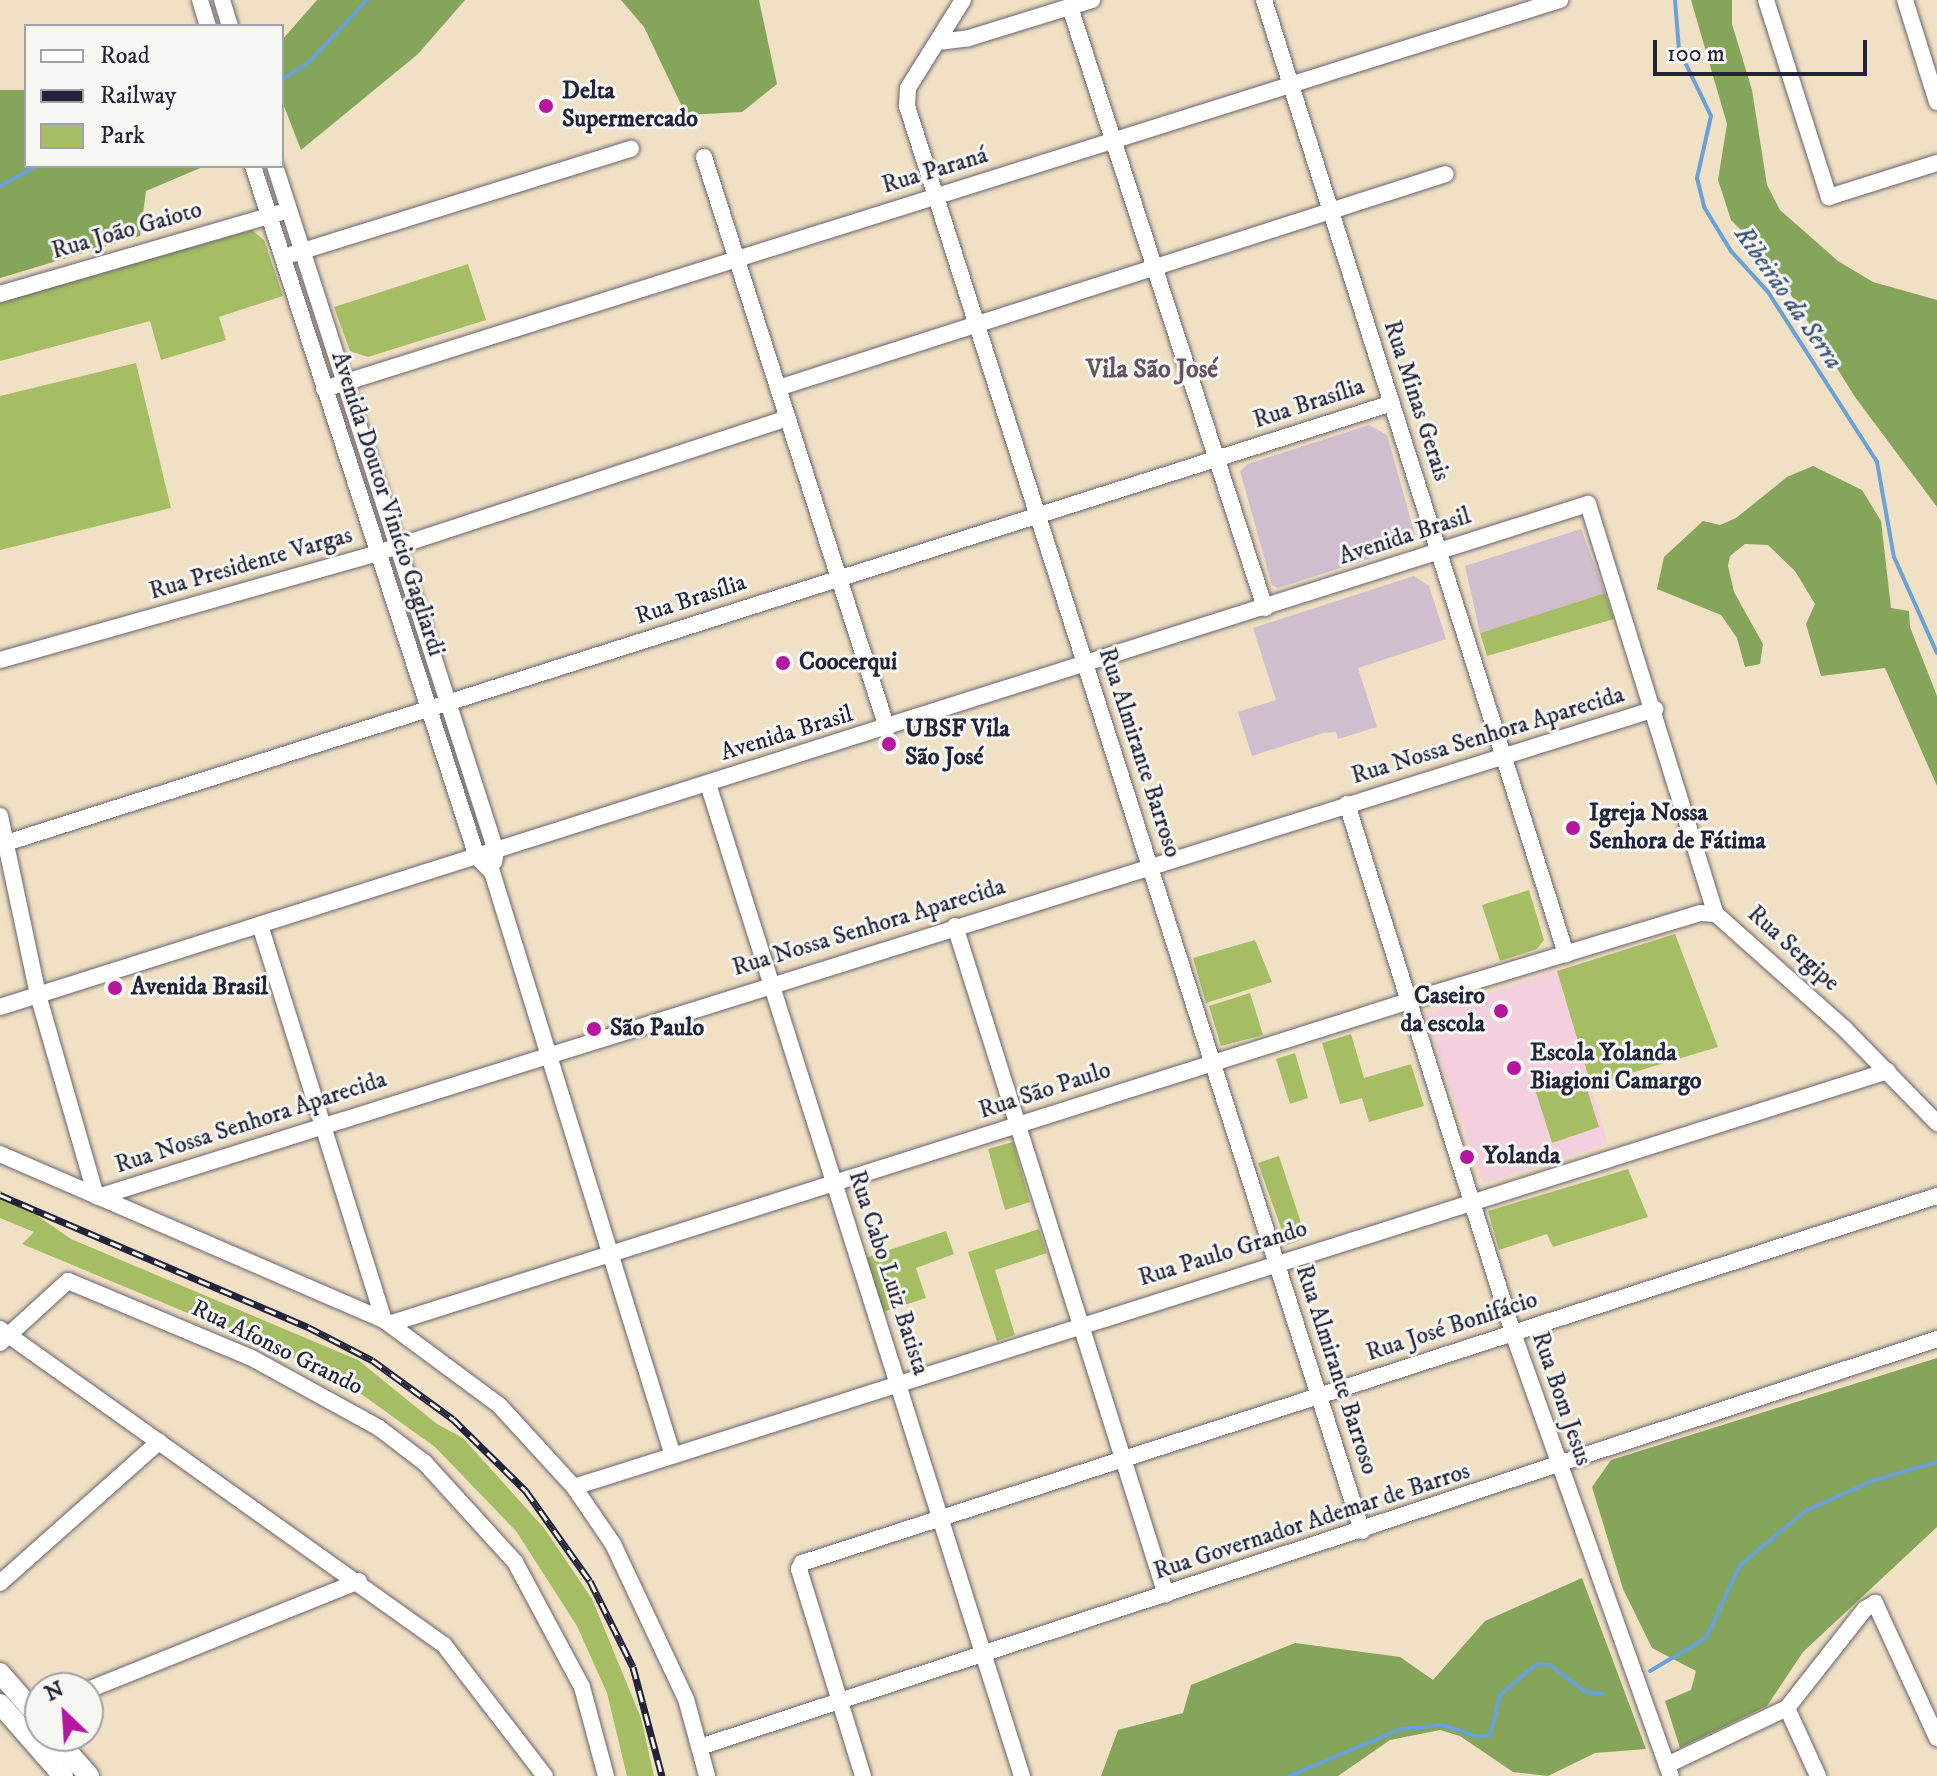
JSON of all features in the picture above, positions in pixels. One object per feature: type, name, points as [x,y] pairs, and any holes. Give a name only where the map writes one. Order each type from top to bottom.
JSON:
[{"type":"main road","points":[[0,1673],[24,1698]]},
{"type":"main road","points":[[4,1716],[63,1776]]},
{"type":"main road","points":[[68,1752],[89,1776]]},
{"type":"street","points":[[200,0],[207,24]]},
{"type":"street","points":[[222,0],[229,24]]},
{"type":"street","name":"Rua Almirante Barroso","points":[[963,0],[905,97],[1362,1531]]},
{"type":"street","points":[[938,42],[969,38],[1092,0]]},
{"type":"street","name":"Rua Minas Gerais","points":[[1264,0],[1566,954]]},
{"type":"street","name":"Rua Paraná","points":[[324,389],[1560,0]]},
{"type":"street","points":[[1766,0],[1829,197],[1937,163]]},
{"type":"street","points":[[1905,0],[1937,102]]},
{"type":"street","points":[[1070,7],[1265,608]]},
{"type":"street","points":[[278,247],[295,254],[631,149]]},
{"type":"street","points":[[704,157],[887,728]]},
{"type":"street","name":"Avenida Doutor Vinício Gagliardi","points":[[254,168],[477,857]]},
{"type":"street","name":"Avenida Doutor Vinício Gagliardi","points":[[276,168],[496,851]]},
{"type":"street","points":[[778,388],[1446,174]]},
{"type":"street","points":[[268,215],[293,220]]},
{"type":"street","name":"Rua João Gaioto","points":[[0,294],[268,215]]},
{"type":"street","name":"Rua Brasília","points":[[6,843],[1392,403]]},
{"type":"street","name":"Rua Presidente Vargas","points":[[0,660],[377,553],[787,418]]},
{"type":"street","name":"Avenida Brasil","points":[[0,1007],[1588,504]]},
{"type":"street","name":"Rua Sergipe","points":[[1588,504],[1655,709],[1716,914],[1888,1071],[1937,1123]]},
{"type":"street","name":"Rua Nossa Senhora Aparecida","points":[[97,1196],[1655,709]]},
{"type":"street","name":"Rua Cabo Luiz Batista","points":[[708,784],[1022,1776]]},
{"type":"street","name":"Rua Bom Jesus","points":[[1347,804],[1513,1333],[1669,1771]]},
{"type":"street","points":[[0,816],[38,995],[97,1196]]},
{"type":"street","points":[[496,851],[492,872],[673,1456]]},
{"type":"street","points":[[477,857],[492,872]]},
{"type":"street","name":"Rua São Paulo","points":[[387,1322],[1409,1001],[1700,913],[1716,914]]},
{"type":"street","points":[[260,925],[387,1322]]},
{"type":"street","points":[[955,926],[1166,1595]]},
{"type":"street","name":"Rua Paulo Grando","points":[[574,1487],[1888,1071]]},
{"type":"street","points":[[0,1154],[387,1322],[499,1405],[574,1487],[641,1596],[700,1747],[707,1776]]},
{"type":"street","points":[[144,1216],[144,1198],[159,1177]]},
{"type":"street","name":"Rua José Bonifácio","points":[[840,1700],[799,1565],[1937,1196]]},
{"type":"street","name":"Rua Afonso Grando","points":[[3,1336],[68,1281],[302,1382],[356,1412],[425,1463],[515,1562],[565,1647],[587,1700],[606,1776]]},
{"type":"street","points":[[3,1336],[359,1581],[444,1645],[545,1776]]},
{"type":"street","name":"Rua Governador Ademar de Barros","points":[[700,1747],[1560,1467],[1937,1339]]},
{"type":"street","points":[[0,1583],[159,1442]]},
{"type":"street","points":[[104,1684],[359,1581]]},
{"type":"street","points":[[1669,1771],[1787,1708],[1865,1609],[1875,1603],[1937,1738]]},
{"type":"street","points":[[840,1700],[863,1776]]},
{"type":"street","points":[[1787,1708],[1818,1776]]},
{"type":"street","points":[[4,1716],[24,1714]]},
{"type":"shaded area","points":[[1369,425],[1387,435],[1415,535],[1393,543],[1387,553],[1278,588],[1272,585],[1240,471],[1248,464]]},
{"type":"shaded area","points":[[1581,529],[1605,593],[1480,633],[1465,566]]},
{"type":"shaded area","points":[[1414,576],[1429,586],[1446,639],[1358,668],[1377,727],[1338,739],[1336,732],[1323,733],[1252,756],[1238,712],[1276,700],[1253,628]]},
{"type":"shaded area","name":"Escola Yolanda Biagioni Camargo","points":[[1557,971],[1608,1144],[1483,1183],[1425,1014]]},
{"type":"green space","points":[[317,0],[465,0],[418,54],[301,150],[284,106],[284,38]]},
{"type":"green space","points":[[621,0],[759,0],[777,84],[742,112],[686,115],[644,27]]},
{"type":"green space","points":[[1691,0],[1732,0],[1732,24],[1752,90],[1767,185],[1780,210],[1838,261],[1873,282],[1937,300],[1937,507],[1855,397],[1768,258],[1731,220],[1718,180],[1727,124]]},
{"type":"green space","points":[[0,90],[24,90],[24,168],[200,168],[146,191],[140,236],[0,278]]},
{"type":"green space","points":[[252,230],[264,240],[283,296],[219,317],[226,340],[161,360],[150,321],[0,361],[0,302]]},
{"type":"green space","points":[[468,264],[486,320],[368,357],[350,351],[334,307]]},
{"type":"green space","points":[[136,363],[171,508],[0,550],[0,396]]},
{"type":"green space","points":[[1813,466],[1862,490],[1881,521],[1891,608],[1909,611],[1910,627],[1937,696],[1937,786],[1885,668],[1821,676],[1806,624],[1815,604],[1795,571],[1768,545],[1745,544],[1730,556],[1728,566],[1734,592],[1763,644],[1760,664],[1745,667],[1737,638],[1721,615],[1657,589],[1664,557],[1703,521],[1720,525],[1736,518],[1787,477]]},
{"type":"green space","points":[[1605,593],[1614,619],[1487,656],[1480,633]]},
{"type":"green space","points":[[1529,890],[1544,940],[1537,949],[1500,961],[1482,905]]},
{"type":"green space","points":[[1675,934],[1718,1047],[1591,1085],[1557,971]]},
{"type":"green space","points":[[1255,940],[1272,982],[1206,1003],[1193,958]]},
{"type":"green space","points":[[1250,993],[1263,1035],[1221,1046],[1209,1006]]},
{"type":"green space","points":[[1351,1034],[1364,1078],[1411,1064],[1424,1106],[1369,1122],[1362,1098],[1340,1104],[1322,1043]]},
{"type":"green space","points":[[1295,1053],[1308,1098],[1290,1104],[1276,1059]]},
{"type":"green space","points":[[1581,1070],[1599,1127],[1552,1143],[1534,1086]]},
{"type":"green space","points":[[1013,1142],[1030,1202],[1005,1210],[988,1149]]},
{"type":"green space","points":[[1279,1156],[1306,1238],[1287,1245],[1258,1163]]},
{"type":"green space","points":[[1628,1169],[1648,1217],[1553,1247],[1547,1234],[1499,1250],[1488,1211]]},
{"type":"green space","points":[[0,1190],[71,1239],[358,1360],[437,1424],[463,1438],[544,1528],[592,1599],[641,1718],[654,1776],[627,1776],[607,1693],[577,1626],[516,1531],[435,1447],[357,1391],[291,1356],[22,1244],[34,1232],[0,1218]]},
{"type":"green space","points":[[1039,1229],[1047,1253],[995,1270],[1015,1335],[997,1341],[968,1252]]},
{"type":"green space","points":[[946,1231],[954,1254],[916,1268],[926,1298],[883,1312],[865,1258]]},
{"type":"green space","points":[[1937,1358],[1937,1527],[1803,1652],[1767,1706],[1680,1748],[1665,1701],[1691,1690],[1696,1671],[1652,1648],[1623,1589],[1592,1487],[1611,1460]]},
{"type":"green space","points":[[1582,1578],[1646,1749],[1595,1753],[1548,1776],[1513,1772],[1460,1736],[1440,1730],[1390,1740],[1338,1776],[1101,1776],[1118,1730],[1183,1713],[1191,1685],[1295,1643],[1400,1657],[1433,1680],[1485,1621]]},
{"type":"waterway","points":[[284,79],[309,62],[367,0]]},
{"type":"waterway","name":"Ribeirão da Serra","points":[[1675,0],[1679,50],[1711,116],[1697,178],[1704,207],[1731,251],[1768,292],[1877,462],[1894,557],[1937,653]]},
{"type":"waterway","points":[[0,186],[33,168]]},
{"type":"waterway","points":[[1650,1671],[1706,1638],[1740,1565],[1805,1511],[1872,1481],[1937,1462]]},
{"type":"waterway","points":[[1289,1776],[1401,1729],[1443,1725],[1478,1737],[1490,1735],[1500,1695],[1537,1664],[1550,1665],[1585,1692],[1603,1694]]},
{"type":"railway","points":[[0,1195],[308,1327],[372,1360],[453,1419],[526,1491],[590,1581],[633,1667],[662,1776]]},
{"type":"place","name":"Delta Supermercado","points":[[546,106]]},
{"type":"place","name":"Coocerqui","points":[[783,663]]},
{"type":"place","name":"UBSF Vila São José","points":[[889,744]]},
{"type":"place","name":"Igreja Nossa Senhora de Fátima","points":[[1573,828]]},
{"type":"place","name":"Avenida Brasil","points":[[115,988]]},
{"type":"place","name":"Caseiro da escola","points":[[1501,1011]]},
{"type":"place","name":"São Paulo","points":[[594,1029]]},
{"type":"place","name":"Escola Yolanda Biagioni Camargo","points":[[1514,1068]]},
{"type":"place","name":"Yolanda","points":[[1467,1157]]},
{"type":"district","name":"Vila São José","points":[[1152,370]]}]
